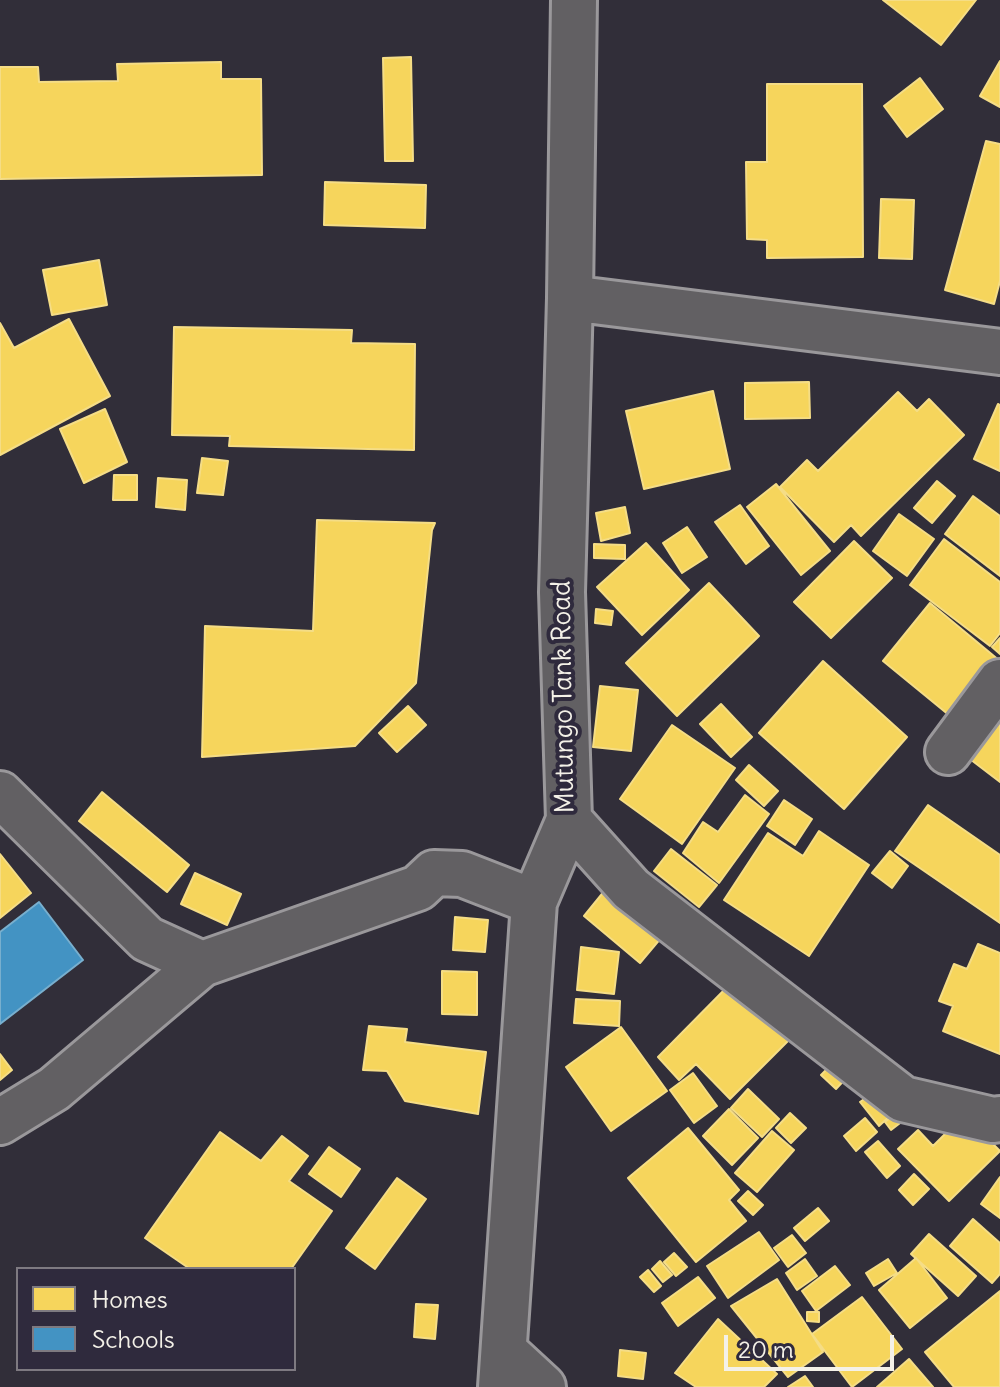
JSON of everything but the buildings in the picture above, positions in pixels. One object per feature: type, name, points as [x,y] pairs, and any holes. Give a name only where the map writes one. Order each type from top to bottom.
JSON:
[{"type":"street","name":"Mutungo Tank Road","points":[[503,1369],[534,902],[569,820],[562,592],[574,0]]},
{"type":"street","points":[[570,298],[1000,352]]},
{"type":"street","points":[[948,752],[1000,682]]},
{"type":"street","points":[[0,794],[147,939],[202,964]]},
{"type":"street","points":[[569,820],[631,889],[903,1099],[1000,1119]]},
{"type":"street","points":[[0,1122],[54,1089],[202,964],[418,888],[434,873],[462,874],[534,902]]},
{"type":"street","points":[[503,1369],[543,1387]]}]
